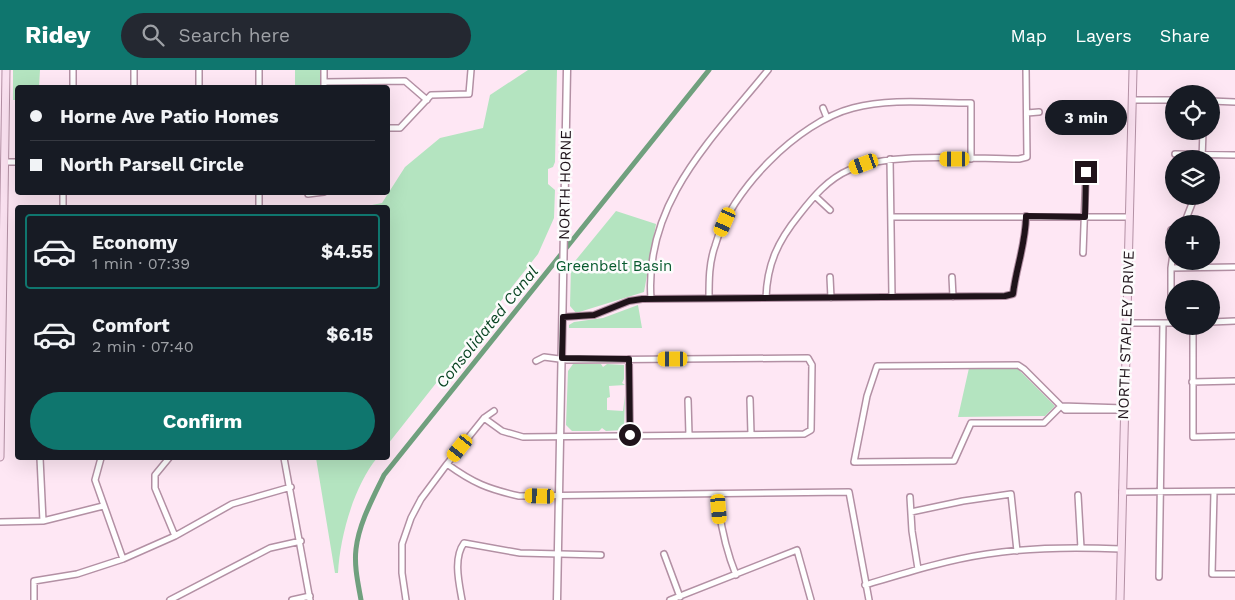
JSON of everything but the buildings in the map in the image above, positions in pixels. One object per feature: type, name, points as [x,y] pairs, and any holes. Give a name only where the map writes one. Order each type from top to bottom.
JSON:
[{"type":"main road","points":[[0,458],[2,216],[5,162],[3,86],[6,70]]},
{"type":"main road","name":"NORTH STAPLEY DRIVE","points":[[1120,600],[1133,70]]},
{"type":"street","points":[[73,70],[73,85]]},
{"type":"street","points":[[134,70],[134,85]]},
{"type":"street","points":[[199,70],[199,85]]},
{"type":"street","points":[[259,70],[259,85]]},
{"type":"street","points":[[324,70],[324,84],[405,81],[427,100]]},
{"type":"street","points":[[390,128],[400,128],[432,95],[469,94],[471,70]]},
{"type":"street","name":"NORTH HORNE","points":[[557,600],[566,70]]},
{"type":"street","points":[[651,299],[650,276],[660,224],[678,184],[691,164],[768,70]]},
{"type":"street","points":[[766,298],[768,272],[776,246],[827,183],[848,170],[890,160],[1027,157],[1026,70]]},
{"type":"street","points":[[1132,100],[1165,100]]},
{"type":"street","points":[[1220,101],[1235,102]]},
{"type":"street","points":[[709,298],[709,273],[715,243],[739,197],[781,149],[796,136],[827,118],[851,108],[877,103],[971,103],[971,159]]},
{"type":"street","points":[[823,108],[827,118]]},
{"type":"street","points":[[1027,113],[1039,112]]},
{"type":"street","points":[[1220,155],[1235,155]]},
{"type":"street","points":[[890,160],[892,297]]},
{"type":"street","points":[[5,162],[15,162]]},
{"type":"street","points":[[1083,253],[1086,172]]},
{"type":"street","points":[[815,196],[830,210]]},
{"type":"street","points":[[563,317],[594,315],[629,301],[651,299],[952,297],[1013,294],[1016,269],[1025,237],[1026,216]]},
{"type":"street","points":[[892,218],[1129,217]]},
{"type":"street","points":[[1220,267],[1235,267]]},
{"type":"street","points":[[830,277],[831,298]]},
{"type":"street","points":[[952,277],[952,297]]},
{"type":"street","points":[[1220,322],[1235,322]]},
{"type":"street","points":[[1127,323],[1163,323],[1159,577]]},
{"type":"street","points":[[1194,335],[1193,437],[1235,436]]},
{"type":"street","points":[[484,418],[502,430],[523,437],[809,432],[812,365],[808,358],[629,359],[544,357],[536,361]]},
{"type":"street","points":[[629,359],[630,435]]},
{"type":"street","points":[[1061,406],[1044,423],[971,422],[954,461],[854,462],[868,396],[877,366],[1018,365],[1061,406],[1124,408]]},
{"type":"street","points":[[1192,382],[1235,381]]},
{"type":"street","points":[[750,399],[751,434]]},
{"type":"street","points":[[688,400],[689,435]]},
{"type":"street","points":[[406,600],[402,573],[402,544],[421,499],[484,418],[494,411]]},
{"type":"street","points":[[40,460],[44,520]]},
{"type":"street","points":[[100,460],[95,480],[123,559]]},
{"type":"street","points":[[167,460],[155,475],[155,488],[175,536]]},
{"type":"street","points":[[284,460],[291,486],[310,598],[292,600]]},
{"type":"street","points":[[447,464],[469,479],[492,490],[520,496],[849,492],[869,600]]},
{"type":"street","points":[[34,600],[34,581],[77,574],[123,559],[175,536],[232,504],[291,486]]},
{"type":"street","points":[[1122,492],[1235,491]]},
{"type":"street","points":[[1214,492],[1212,574],[1235,574]]},
{"type":"street","points":[[717,494],[724,540],[736,576]]},
{"type":"street","points":[[911,512],[963,501],[1011,494],[1017,551]]},
{"type":"street","points":[[1078,496],[1082,524],[1081,548]]},
{"type":"street","points":[[910,497],[918,569]]},
{"type":"street","points":[[0,522],[44,520],[103,506]]},
{"type":"street","points":[[170,600],[270,548],[301,541]]},
{"type":"street","points":[[462,600],[458,579],[458,559],[464,543],[511,552],[601,555]]},
{"type":"street","points":[[865,585],[918,569],[988,554],[1081,548],[1121,549]]},
{"type":"street","points":[[670,600],[736,576],[797,550],[811,600]]},
{"type":"street","points":[[664,554],[680,597]]},
{"type":"green space","points":[[13,70],[40,70],[39,85],[15,85],[15,100],[13,100]]},
{"type":"green space","points":[[295,70],[321,70],[320,85],[295,85]]},
{"type":"green space","points":[[528,70],[557,70],[555,162],[553,167],[548,169],[548,184],[555,190],[554,218],[538,254],[390,441],[390,205],[372,205],[382,203],[387,195],[390,195],[390,190],[405,167],[440,138],[483,128],[490,95]]},
{"type":"green space","name":"Greenbelt Basin","points":[[616,211],[656,224],[644,292],[576,313],[570,306],[571,266]]},
{"type":"green space","points":[[638,305],[642,328],[569,328],[569,325],[574,322],[603,318]]},
{"type":"green space","points":[[573,364],[601,364],[603,367],[607,364],[624,365],[624,379],[622,383],[625,385],[609,386],[610,397],[607,398],[607,410],[623,411],[625,395],[624,430],[606,431],[602,428],[599,431],[572,431],[566,425],[568,371]]},
{"type":"green space","points":[[969,368],[1017,368],[1055,406],[1045,416],[958,417]]},
{"type":"green space","points":[[316,460],[376,460],[361,483],[355,497],[345,528],[338,573],[335,573]]},
{"type":"waterway","name":"Consolidated Canal","points":[[361,600],[356,549],[367,511],[384,475],[709,70]]},
{"type":"route","points":[[630,435],[629,359],[567,360],[562,358],[563,317],[594,315],[629,301],[642,299],[1005,296],[1013,294],[1014,278],[1026,232],[1026,216],[1085,217],[1086,172]]}]
